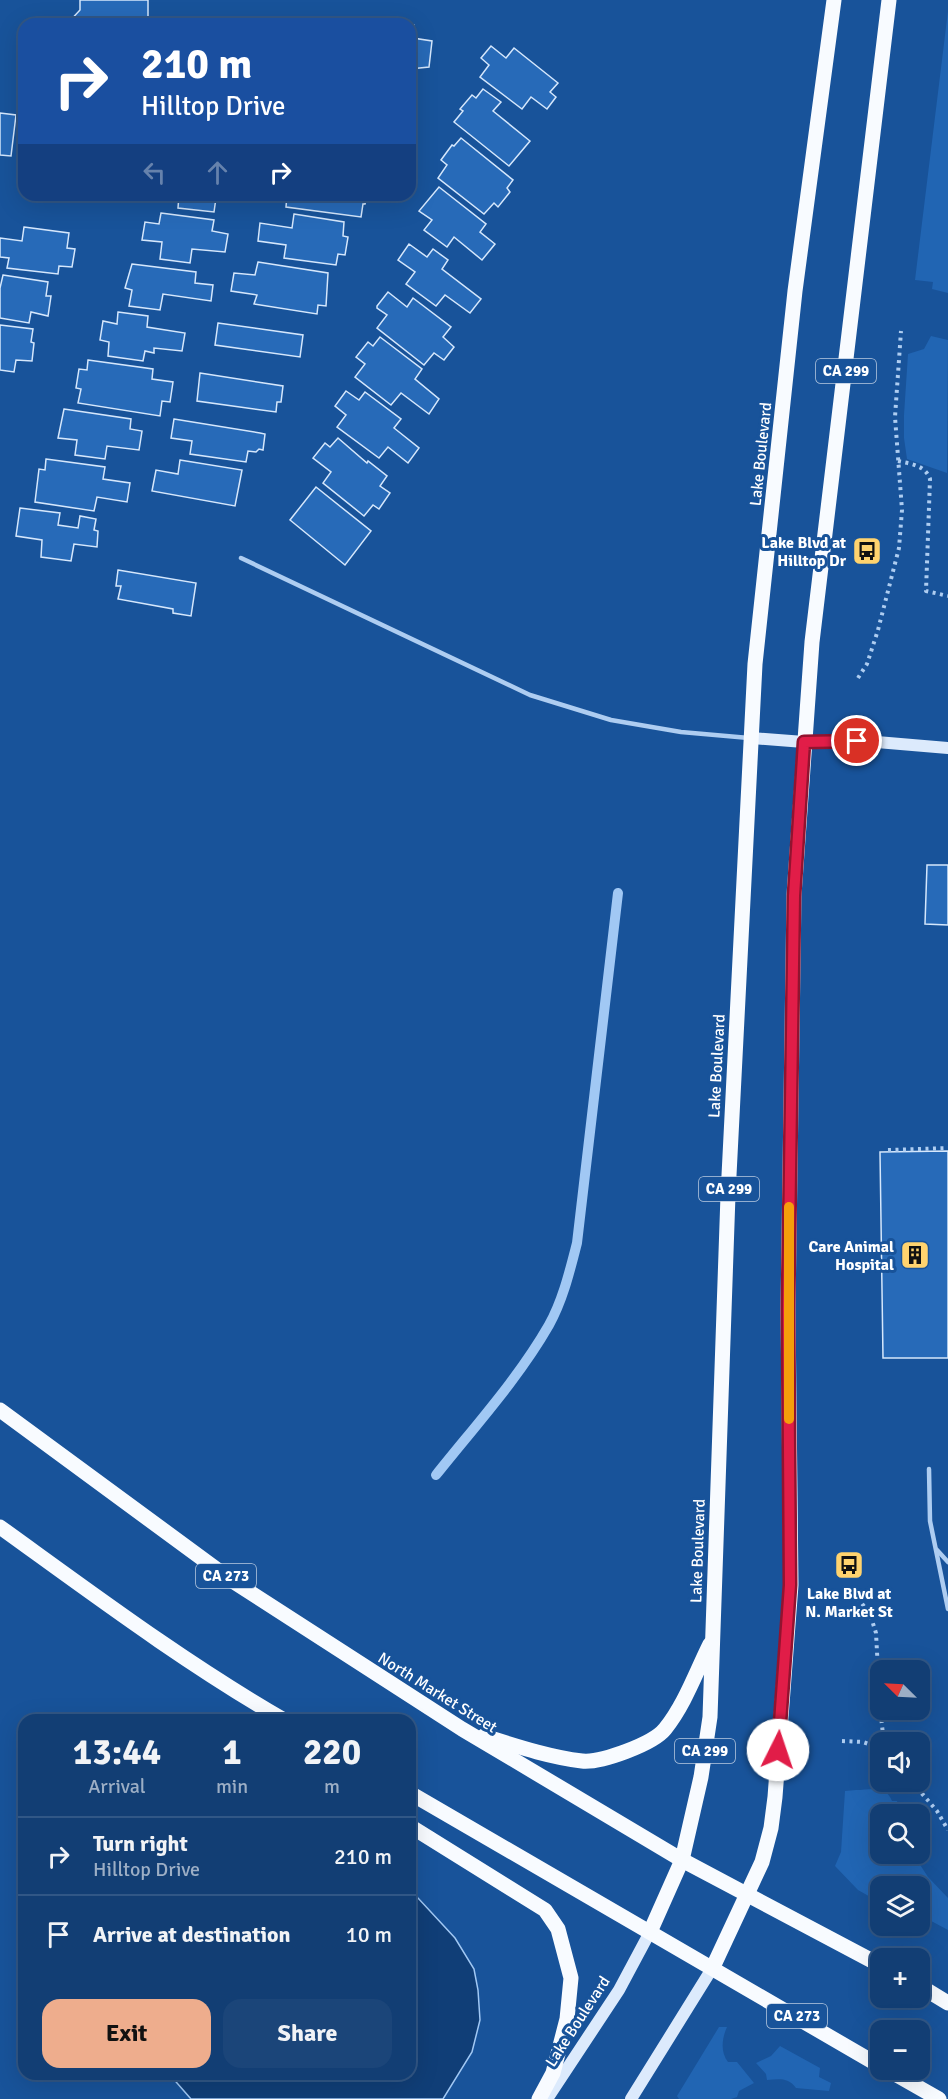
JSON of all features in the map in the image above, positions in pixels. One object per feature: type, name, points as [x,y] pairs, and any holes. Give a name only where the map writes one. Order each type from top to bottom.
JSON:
[{"type":"main road","name":"Lake Boulevard","points":[[547,2099],[619,1990],[650,1932],[682,1860],[701,1777],[710,1716],[729,1184],[755,664],[794,303],[834,0]]},
{"type":"main road","name":"CA 299","points":[[747,1896],[762,1862],[771,1828],[790,1585],[788,1309],[793,919],[804,742],[812,642],[889,0]]},
{"type":"main road","points":[[752,738],[804,742],[865,741],[948,748]]},
{"type":"main road","name":"North Market Street","points":[[0,1410],[234,1582],[462,1729],[682,1860],[870,1960]]},
{"type":"main road","points":[[0,1527],[266,1714]]},
{"type":"main road","points":[[462,1729],[528,1749],[584,1761],[636,1749],[664,1731],[680,1708],[712,1640]]},
{"type":"main road","points":[[245,1698],[274,1714]]},
{"type":"main road","name":"CA 273","points":[[416,1796],[870,2060]]},
{"type":"main road","points":[[416,1830],[545,1910],[558,1929],[571,1978],[567,2019],[553,2073],[539,2099]]},
{"type":"main road","points":[[630,2099],[713,1967],[747,1896]]},
{"type":"main road","points":[[930,1992],[948,2002]]},
{"type":"main road","points":[[906,2080],[939,2099]]},
{"type":"lane","points":[[241,558],[530,695],[611,720],[752,738]]},
{"type":"lane","points":[[929,1469],[930,1521],[948,1609]]},
{"type":"lane","points":[[937,1550],[948,1562]]},
{"type":"path","points":[[858,678],[867,664],[879,630],[899,548],[902,510],[895,417],[901,331]]},
{"type":"path","points":[[898,461],[920,466],[930,479],[926,591],[948,596]]},
{"type":"path","points":[[888,1150],[948,1148]]},
{"type":"path","points":[[853,1592],[870,1614],[876,1633],[883,1732]]},
{"type":"path","points":[[842,1741],[870,1744]]},
{"type":"path","points":[[921,1792],[937,1811],[948,1830]]},
{"type":"shaded area","points":[[948,11],[948,293],[932,289],[933,282],[915,280]]},
{"type":"shaded area","points":[[931,336],[948,340],[947,473],[907,459],[904,438],[908,354],[924,349]]},
{"type":"shaded area","points":[[870,1789],[870,1792],[885,1792],[892,1801],[897,1801],[898,1804],[870,1804],[870,1864],[920,1864],[927,1876],[870,1876],[870,1897],[858,1890],[835,1866],[841,1852],[845,1791]]},
{"type":"shaded area","points":[[930,1879],[948,1898],[948,1930],[930,1920]]},
{"type":"shaded area","points":[[416,1897],[455,1938],[474,1969],[480,2020],[472,2052],[443,2099],[191,2099],[174,2080],[416,2080]]},
{"type":"shaded area","points":[[719,2027],[727,2027],[723,2045],[725,2058],[728,2062],[737,2062],[754,2083],[739,2091],[737,2097],[731,2099],[679,2099],[677,2096]]},
{"type":"shaded area","points":[[780,2046],[820,2068],[819,2077],[831,2083],[829,2091],[796,2088],[790,2082],[783,2080],[767,2080],[766,2074],[756,2063],[771,2056]]},
{"type":"building","points":[[80,0],[148,0],[148,18],[73,18],[80,10]]},
{"type":"building","points":[[416,38],[432,41],[429,67],[416,68]]},
{"type":"building","points":[[491,46],[506,58],[514,48],[558,83],[550,92],[556,97],[547,109],[531,97],[522,109],[480,77],[489,65],[481,58]]},
{"type":"building","points":[[483,89],[501,102],[493,111],[530,141],[509,166],[454,122],[463,111],[460,109],[472,95],[476,98]]},
{"type":"building","points":[[0,113],[16,115],[11,156],[0,155]]},
{"type":"building","points":[[461,138],[513,180],[507,188],[510,192],[498,207],[494,203],[484,214],[438,178],[447,165],[441,160],[452,145],[454,146]]},
{"type":"building","points":[[439,187],[486,224],[480,232],[495,244],[482,260],[454,237],[447,247],[424,230],[432,220],[419,211]]},
{"type":"building","points":[[179,201],[216,201],[214,212],[178,208]]},
{"type":"building","points":[[286,201],[366,201],[361,217],[286,207]]},
{"type":"building","points":[[161,213],[214,220],[212,231],[228,234],[225,252],[192,249],[190,263],[160,259],[162,242],[142,240],[145,222],[159,224]]},
{"type":"building","points":[[294,214],[344,222],[343,236],[348,237],[345,255],[338,254],[336,265],[284,258],[286,245],[258,241],[260,223],[292,228]]},
{"type":"building","points":[[24,227],[69,233],[67,248],[75,249],[72,267],[59,266],[58,274],[7,268],[9,258],[0,257],[0,238],[22,241]]},
{"type":"building","points":[[409,244],[427,257],[433,249],[448,260],[442,269],[481,299],[470,313],[445,295],[436,306],[406,284],[415,272],[398,260]]},
{"type":"building","points":[[258,262],[328,273],[326,306],[318,305],[317,314],[254,304],[257,295],[231,291],[234,273],[255,275]]},
{"type":"building","points":[[132,264],[196,272],[195,283],[213,285],[211,301],[163,294],[160,310],[129,306],[132,290],[125,288]]},
{"type":"building","points":[[3,275],[48,282],[46,296],[51,296],[48,316],[31,312],[29,323],[0,318],[0,288]]},
{"type":"building","points":[[388,292],[407,307],[413,298],[451,327],[443,337],[454,347],[444,360],[434,353],[424,365],[377,328],[387,315],[377,306]]},
{"type":"building","points":[[118,312],[148,316],[147,327],[185,333],[182,351],[154,348],[154,353],[145,351],[143,361],[108,356],[109,342],[100,340],[103,321],[117,324]]},
{"type":"building","points":[[218,323],[303,335],[300,357],[215,345]]},
{"type":"building","points":[[0,325],[33,329],[32,361],[16,360],[14,372],[0,370]]},
{"type":"building","points":[[380,337],[422,369],[415,379],[439,399],[429,414],[401,393],[391,405],[355,377],[365,364],[356,357],[368,342],[373,346]]},
{"type":"building","points":[[88,360],[153,369],[152,379],[173,382],[170,402],[162,401],[160,416],[78,403],[81,389],[76,388],[79,369],[87,370]]},
{"type":"building","points":[[200,373],[283,386],[281,402],[277,402],[276,412],[197,401]]},
{"type":"building","points":[[346,391],[359,400],[365,392],[401,419],[394,428],[419,448],[408,463],[388,447],[379,458],[337,427],[346,415],[335,406]]},
{"type":"building","points":[[64,409],[131,419],[130,429],[142,431],[139,450],[107,446],[105,459],[75,455],[77,440],[58,438]]},
{"type":"building","points":[[174,419],[265,434],[263,450],[248,451],[246,462],[190,454],[192,441],[171,438]]},
{"type":"building","points":[[338,438],[367,463],[368,461],[387,476],[380,486],[390,493],[379,509],[373,505],[364,516],[323,483],[331,472],[313,458],[325,443],[330,447]]},
{"type":"building","points":[[46,459],[105,467],[103,479],[130,483],[127,502],[97,497],[94,511],[35,502],[39,469],[45,470]]},
{"type":"building","points":[[180,460],[242,470],[235,506],[152,491],[156,470],[178,474]]},
{"type":"building","points":[[316,487],[371,531],[345,565],[290,520]]},
{"type":"building","points":[[20,508],[60,513],[58,525],[78,528],[80,516],[96,519],[94,530],[98,531],[97,547],[74,544],[71,561],[41,557],[42,540],[16,536]]},
{"type":"building","points":[[118,570],[196,583],[191,616],[173,613],[173,609],[118,599],[121,586],[116,586]]},
{"type":"building","points":[[927,865],[948,865],[948,925],[925,924]]},
{"type":"building","name":"Care Animal Hospital","points":[[948,1151],[948,1358],[883,1358],[880,1152]]},
{"type":"waterway","points":[[436,1475],[524,1364],[549,1325],[566,1285],[577,1243],[618,893]]},
{"type":"slow traffic","points":[[789,1207],[789,1419]]},
{"type":"place","name":"Lake Blvd at Hilltop Dr","points":[[867,551]]},
{"type":"place","name":"Care Animal Hospital","points":[[915,1255]]},
{"type":"place","name":"Lake Blvd at N. Market St","points":[[849,1565]]},
{"type":"route","points":[[778,1750],[790,1585],[788,1309],[794,896],[804,742],[857,741]]}]
